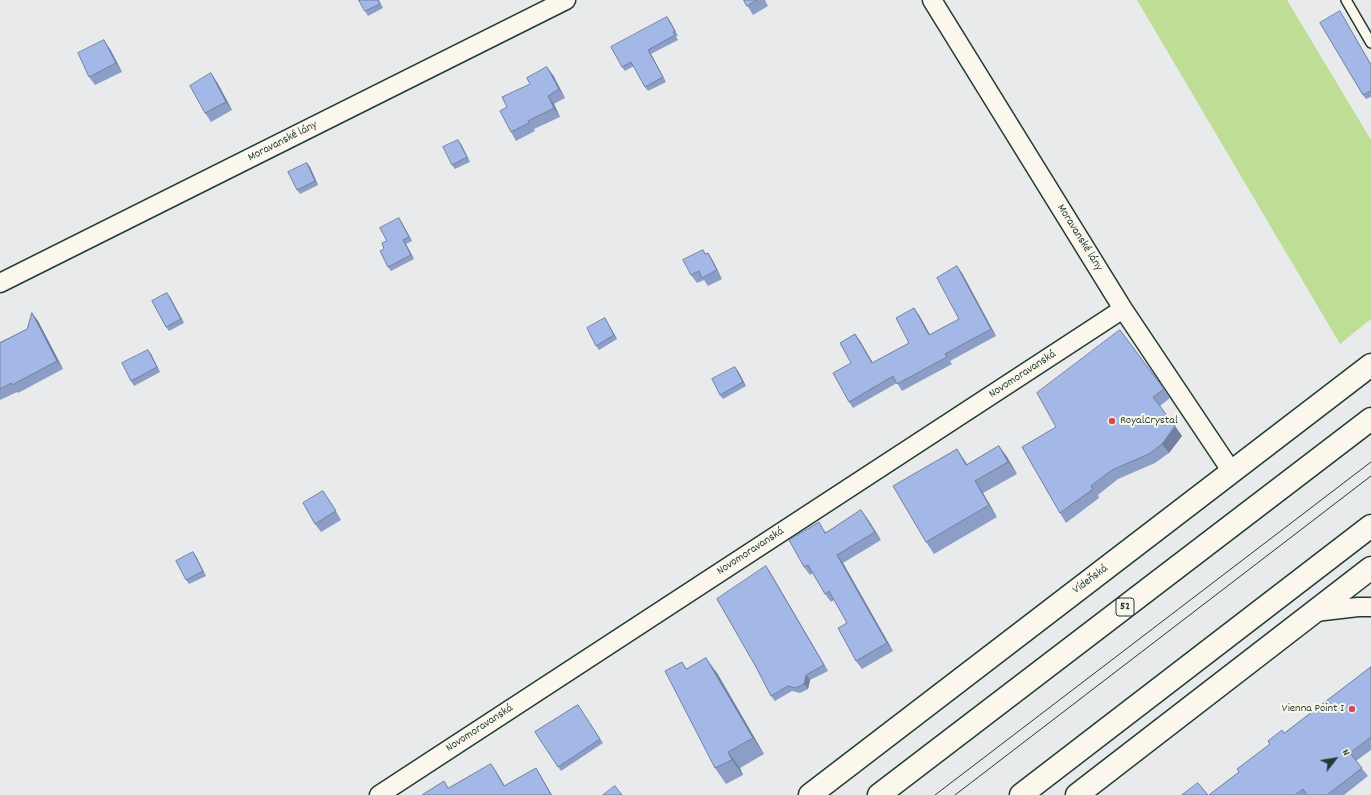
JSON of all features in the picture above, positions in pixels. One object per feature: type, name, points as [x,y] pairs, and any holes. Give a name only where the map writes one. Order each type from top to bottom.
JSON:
[{"type":"main road","name":"Vídeňská","points":[[810,795],[1371,365]]},
{"type":"main road","name":"52","points":[[880,795],[1371,419]]},
{"type":"main road","points":[[1021,795],[1371,526]]},
{"type":"main road","points":[[1077,795],[1371,568]]},
{"type":"street","name":"Moravanské lány","points":[[0,283],[566,0]]},
{"type":"street","name":"Moravanské lány","points":[[932,0],[1123,309],[1232,472]]},
{"type":"street","name":"Novomoravanská","points":[[379,795],[1123,309]]},
{"type":"street","points":[[1315,612],[1371,607]]},
{"type":"lane","points":[[1346,0],[1371,43]]},
{"type":"green space","points":[[1137,0],[1287,0],[1371,140],[1371,319],[1340,344]]},
{"type":"building","points":[[359,0],[378,0],[380,4],[365,11]]},
{"type":"building","points":[[744,0],[757,0],[747,6]]},
{"type":"building","points":[[1340,11],[1371,65],[1371,91],[1363,95],[1320,23]]},
{"type":"building","points":[[667,17],[675,31],[673,32],[675,35],[648,50],[663,77],[645,87],[631,62],[622,67],[611,47]]},
{"type":"building","points":[[104,40],[116,63],[89,77],[78,53]]},
{"type":"building","points":[[547,67],[559,89],[548,96],[554,108],[528,121],[529,123],[511,132],[500,111],[507,107],[502,97],[530,84],[527,78]]},
{"type":"building","points":[[211,73],[226,102],[205,113],[190,86]]},
{"type":"building","points":[[458,140],[467,157],[452,165],[443,147]]},
{"type":"building","points":[[307,163],[315,181],[297,190],[288,172]]},
{"type":"building","points":[[399,218],[409,237],[403,240],[411,255],[388,267],[380,251],[384,249],[382,243],[387,241],[380,228]]},
{"type":"building","points":[[703,250],[705,254],[708,253],[717,270],[702,278],[699,271],[691,275],[683,260]]},
{"type":"building","points":[[957,266],[991,329],[945,354],[947,357],[897,384],[893,376],[849,402],[833,373],[851,363],[840,343],[855,334],[872,363],[909,343],[896,318],[914,308],[929,335],[959,319],[937,278]]},
{"type":"building","points":[[167,293],[181,319],[166,327],[152,301]]},
{"type":"building","points":[[32,313],[57,361],[12,385],[11,383],[0,389],[0,343],[27,329]]},
{"type":"building","points":[[605,318],[614,335],[596,346],[587,328]]},
{"type":"building","name":"RoyalCrystal","points":[[1120,330],[1164,389],[1153,397],[1175,426],[1162,444],[1149,454],[1112,470],[1091,486],[1093,489],[1060,513],[1022,447],[1056,427],[1037,393]]},
{"type":"building","points":[[148,350],[157,367],[131,381],[122,363]]},
{"type":"building","points":[[735,367],[743,382],[720,395],[712,379]]},
{"type":"building","points":[[999,446],[1008,462],[975,481],[989,505],[926,542],[893,486],[957,449],[966,465]]},
{"type":"building","points":[[323,491],[336,511],[315,524],[303,503]]},
{"type":"building","points":[[861,510],[875,532],[837,555],[887,643],[856,661],[838,628],[847,623],[829,591],[825,594],[808,565],[804,567],[789,540],[819,522],[825,533]]},
{"type":"building","points":[[193,552],[203,571],[186,580],[176,561]]},
{"type":"building","points":[[766,566],[824,665],[806,675],[804,684],[796,688],[788,686],[771,696],[717,599]]},
{"type":"building","points":[[706,658],[753,738],[728,752],[732,760],[715,768],[665,671],[682,662],[686,669]]},
{"type":"building","name":"Vienna Point I","points":[[1371,667],[1371,737],[1350,753],[1362,768],[1327,795],[1307,795],[1303,789],[1295,795],[1209,795],[1239,772],[1237,769],[1270,744],[1268,741],[1282,730],[1284,733]]},
{"type":"building","points":[[578,705],[600,739],[558,767],[535,732]]},
{"type":"building","points":[[491,764],[504,786],[536,768],[551,795],[422,795],[444,781],[448,788]]},
{"type":"building","points":[[1198,783],[1208,795],[1182,795]]},
{"type":"building","points":[[615,786],[622,795],[603,795]]},
{"type":"tram line","points":[[935,795],[1371,462]]},
{"type":"tram line","points":[[955,795],[1371,476]]},
{"type":"place","name":"RoyalCrystal","points":[[1112,421]]},
{"type":"place","name":"Vienna Point I","points":[[1352,709]]}]
